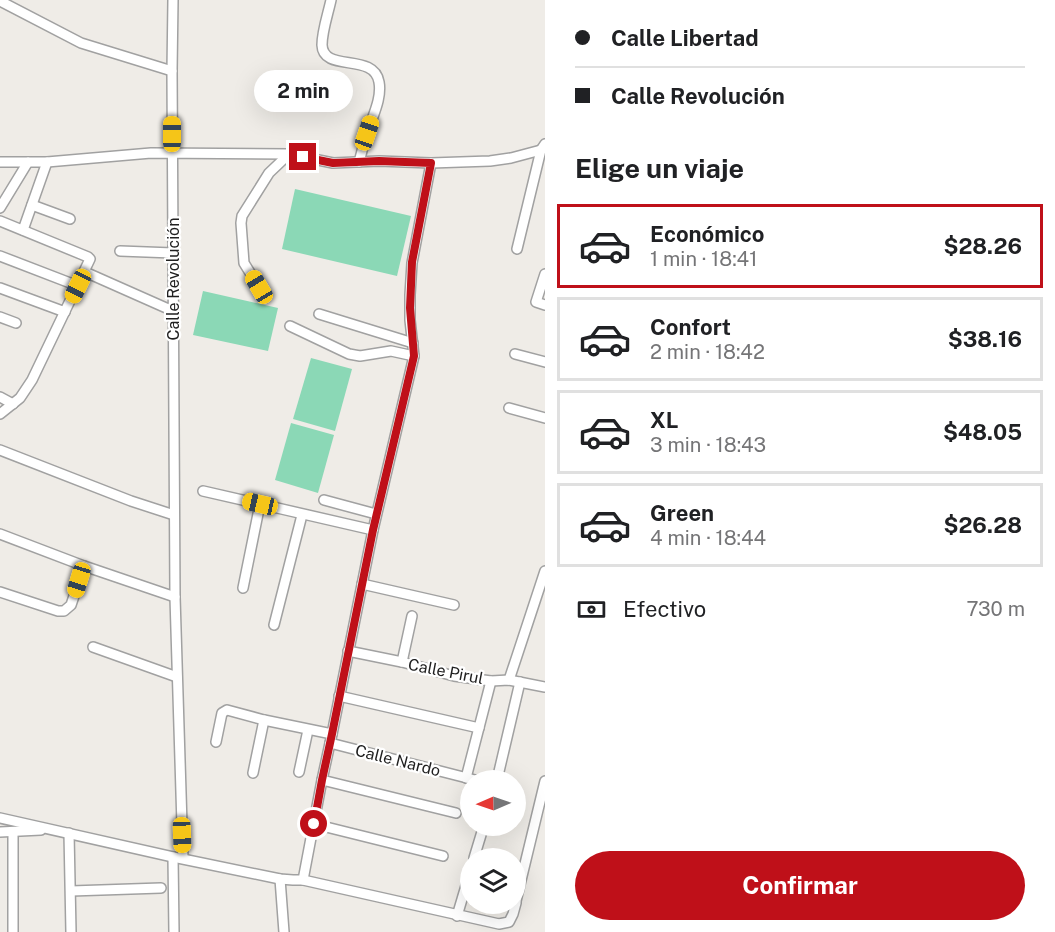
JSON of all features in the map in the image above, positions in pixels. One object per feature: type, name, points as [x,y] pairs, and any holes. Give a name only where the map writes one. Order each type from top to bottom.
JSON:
[{"type":"street","name":"Calle Revolución","points":[[173,0],[174,515],[178,857],[174,932]]},
{"type":"street","points":[[331,0],[323,39],[323,52],[331,59],[358,63],[367,68],[376,74],[379,84],[379,99],[359,162]]},
{"type":"street","points":[[0,2],[81,43],[172,70]]},
{"type":"street","points":[[0,162],[47,162],[142,153],[289,154],[333,163],[379,161],[431,163],[511,158],[543,147]]},
{"type":"street","points":[[518,249],[543,147]]},
{"type":"street","points":[[259,287],[244,263],[242,216],[269,173],[289,154]]},
{"type":"street","points":[[0,208],[28,162]]},
{"type":"street","points":[[24,230],[47,162]]},
{"type":"street","points":[[303,880],[376,514],[414,356],[410,320],[412,262],[431,163]]},
{"type":"street","points":[[32,205],[70,219]]},
{"type":"street","points":[[0,221],[88,257],[90,262],[32,380],[13,404],[0,414]]},
{"type":"street","points":[[120,251],[173,253]]},
{"type":"street","points":[[0,256],[78,286]]},
{"type":"street","points":[[85,272],[173,311]]},
{"type":"street","points":[[545,274],[536,302],[545,305]]},
{"type":"street","points":[[0,288],[65,312]]},
{"type":"street","points":[[319,314],[413,343]]},
{"type":"street","points":[[0,317],[16,323]]},
{"type":"street","points":[[291,326],[349,354],[360,356],[391,351],[414,356]]},
{"type":"street","points":[[515,354],[545,362]]},
{"type":"street","points":[[0,397],[13,404]]},
{"type":"street","points":[[509,408],[545,418]]},
{"type":"street","points":[[0,450],[141,505],[174,515]]},
{"type":"street","points":[[203,491],[373,530]]},
{"type":"street","points":[[324,500],[376,514]]},
{"type":"street","points":[[243,588],[260,504]]},
{"type":"street","points":[[274,625],[302,515]]},
{"type":"street","points":[[0,534],[175,597]]},
{"type":"street","points":[[0,592],[64,611],[71,605],[84,566]]},
{"type":"street","points":[[509,680],[545,571]]},
{"type":"street","points":[[362,584],[454,605]]},
{"type":"street","points":[[402,662],[412,615]]},
{"type":"street","points":[[93,647],[177,677]]},
{"type":"street","name":"Calle Pirul","points":[[348,651],[454,676],[491,681],[509,680],[545,687]]},
{"type":"street","points":[[472,770],[479,728],[491,681]]},
{"type":"street","points":[[499,770],[520,682]]},
{"type":"street","points":[[339,696],[479,728]]},
{"type":"street","name":"Calle Nardo","points":[[216,742],[222,713],[227,710],[308,730],[331,739],[460,776]]},
{"type":"street","points":[[253,773],[264,720]]},
{"type":"street","points":[[299,772],[308,730]]},
{"type":"street","points":[[322,780],[456,813]]},
{"type":"street","points":[[526,860],[545,781]]},
{"type":"street","points":[[0,818],[280,879],[303,880],[499,924],[509,922],[513,914]]},
{"type":"street","points":[[314,824],[443,856]]},
{"type":"street","points":[[0,832],[56,830]]},
{"type":"street","points":[[13,832],[13,932]]},
{"type":"street","points":[[69,833],[71,932]]},
{"type":"street","points":[[280,879],[284,932]]},
{"type":"street","points":[[70,891],[161,888]]},
{"type":"street","points":[[457,916],[460,906]]},
{"type":"green space","points":[[295,189],[411,216],[397,276],[282,249]]},
{"type":"green space","points":[[203,291],[278,308],[268,351],[193,335]]},
{"type":"green space","points":[[311,358],[352,369],[335,431],[293,419]]},
{"type":"green space","points":[[291,423],[334,435],[318,493],[275,480]]},
{"type":"route","points":[[303,157],[333,163],[379,161],[431,163],[412,262],[410,320],[414,356],[373,530],[314,824]]}]
